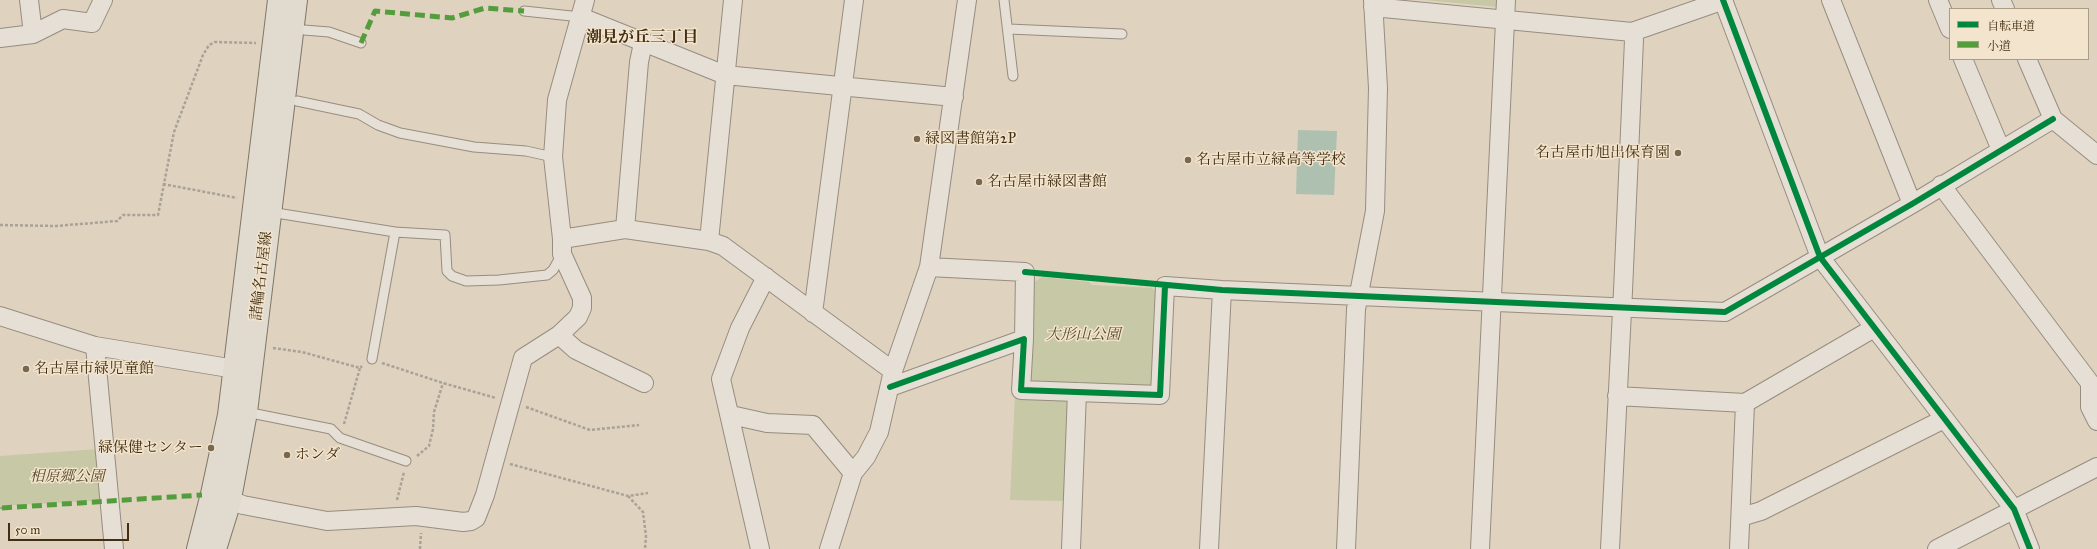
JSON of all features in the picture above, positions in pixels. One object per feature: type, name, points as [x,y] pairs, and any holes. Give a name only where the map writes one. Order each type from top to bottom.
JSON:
[{"type":"main road","name":"諸輪名古屋線","points":[[198,549],[212,494],[229,415],[279,0]]},
{"type":"main road","name":"諸輪名古屋線","points":[[215,549],[230,500],[246,412],[296,0]]},
{"type":"street","points":[[28,0],[34,34]]},
{"type":"street","points":[[0,38],[34,34],[63,19],[92,23],[103,0]]},
{"type":"street","points":[[230,500],[243,505],[327,521],[416,516],[455,522],[471,521],[476,518],[485,495],[523,358],[559,335],[578,317],[582,308],[582,298],[562,246],[553,157],[557,100],[585,0]]},
{"type":"street","points":[[709,242],[733,0]]},
{"type":"street","points":[[813,313],[854,0]]},
{"type":"street","points":[[829,549],[853,473],[866,457],[879,432],[891,379],[929,267],[967,0]]},
{"type":"street","points":[[1480,549],[1506,0]]},
{"type":"street","points":[[1346,549],[1358,296],[1374,211],[1378,88],[1373,3],[1505,19],[1632,32],[1724,0],[1820,257],[2014,510],[2030,549]]},
{"type":"street","points":[[1831,0],[1912,204]]},
{"type":"street","points":[[1938,0],[1949,27]]},
{"type":"street","points":[[581,17],[643,43],[725,74],[954,97]]},
{"type":"street","points":[[1610,549],[1634,40],[1632,32]]},
{"type":"street","points":[[625,229],[639,62],[643,43]]},
{"type":"street","points":[[1963,60],[2001,150]]},
{"type":"street","points":[[2027,60],[2053,119],[2097,155]]},
{"type":"street","points":[[929,267],[1025,272],[1024,339],[1021,390],[1160,396],[1165,286],[1222,290],[1491,302],[1622,306],[1725,312],[1912,204],[2053,119]]},
{"type":"street","points":[[1942,186],[2093,379],[2090,407],[2097,421]]},
{"type":"street","points":[[562,246],[625,229],[709,242],[723,246],[813,313],[891,379]]},
{"type":"street","points":[[760,549],[731,415],[721,379],[740,328],[766,277]]},
{"type":"street","points":[[1209,549],[1222,290]]},
{"type":"street","points":[[0,316],[95,346],[235,369]]},
{"type":"street","points":[[1617,396],[1745,403],[1874,328]]},
{"type":"street","points":[[559,335],[576,350],[644,383]]},
{"type":"street","points":[[891,379],[1024,339]]},
{"type":"street","points":[[95,346],[114,549]]},
{"type":"street","points":[[1071,549],[1077,392]]},
{"type":"street","points":[[1739,549],[1745,403]]},
{"type":"street","points":[[731,415],[767,423],[813,425],[853,473]]},
{"type":"street","points":[[1741,517],[1761,511],[1944,419]]},
{"type":"street","points":[[1937,549],[2097,467]]},
{"type":"lane","points":[[1004,0],[1009,29],[1013,76]]},
{"type":"lane","points":[[524,11],[576,18],[581,17]]},
{"type":"lane","points":[[1009,29],[1122,34]]},
{"type":"lane","points":[[304,30],[330,32],[362,43]]},
{"type":"lane","points":[[297,101],[359,114],[378,125],[400,133],[474,147],[526,151],[553,157]]},
{"type":"lane","points":[[270,212],[395,232],[445,235],[447,271],[452,276],[466,281],[499,280],[547,275],[553,270],[562,246]]},
{"type":"lane","points":[[372,359],[395,232]]},
{"type":"lane","points":[[246,412],[331,429],[340,438],[406,461]]},
{"type":"path","points":[[0,225],[56,226],[117,222],[123,215],[158,215],[174,132],[203,55],[209,45],[215,42],[262,43]]},
{"type":"path","points":[[163,184],[244,199]]},
{"type":"path","points":[[1035,273],[1165,286]]},
{"type":"path","points":[[269,348],[302,352],[360,368]]},
{"type":"path","points":[[340,438],[360,368],[372,359],[443,383],[510,401],[590,430],[639,425]]},
{"type":"path","points":[[392,518],[406,461],[421,454],[429,446],[433,429],[434,412],[443,383]]},
{"type":"path","points":[[494,460],[628,496],[648,493]]},
{"type":"path","points":[[628,496],[643,512],[646,536],[645,549]]},
{"type":"green space","points":[[1424,0],[1502,0],[1498,7]]},
{"type":"green space","name":"大形山公園","points":[[1042,277],[1089,282],[1092,285],[1152,288],[1158,294],[1155,382],[1147,389],[1036,384],[1028,376],[1031,284]]},
{"type":"green space","points":[[1015,395],[1064,397],[1070,402],[1066,501],[1010,500]]},
{"type":"green space","name":"相原郷公園","points":[[99,449],[103,500],[0,506],[0,456]]},
{"type":"shaded area","points":[[1298,130],[1337,131],[1334,195],[1296,194]]},
{"type":"marked path","points":[[361,43],[375,11],[452,18],[485,8],[524,11]]},
{"type":"marked path","points":[[2,508],[202,495]]},
{"type":"cycle path","points":[[1723,0],[1820,257],[2014,509],[2030,549]]},
{"type":"cycle path","points":[[1025,272],[1222,290],[1725,312],[1912,204],[2053,119]]},
{"type":"cycle path","points":[[890,387],[1024,339],[1021,390],[1160,395],[1165,286]]},
{"type":"place","name":"緑図書館第2P","points":[[917,139]]},
{"type":"place","name":"名古屋市旭出保育園","points":[[1678,153]]},
{"type":"place","name":"名古屋市立緑高等学校","points":[[1188,160]]},
{"type":"place","name":"名古屋市緑図書館","points":[[979,182]]},
{"type":"place","name":"名古屋市緑児童館","points":[[26,369]]},
{"type":"place","name":"緑保健センター","points":[[211,448]]},
{"type":"place","name":"ホンダ","points":[[287,455]]},
{"type":"district","name":"潮見が丘三丁目","points":[[642,38]]}]
